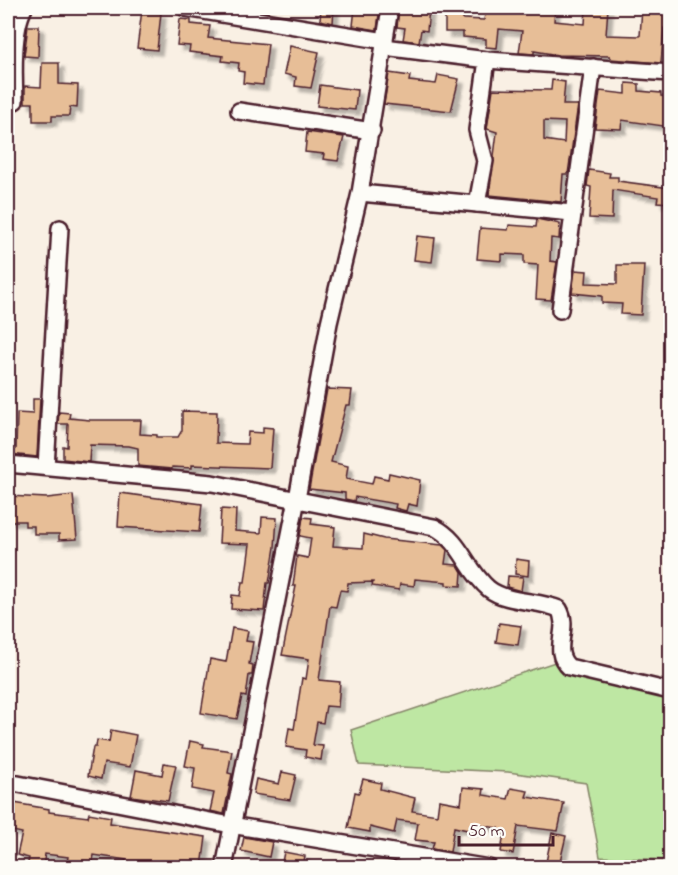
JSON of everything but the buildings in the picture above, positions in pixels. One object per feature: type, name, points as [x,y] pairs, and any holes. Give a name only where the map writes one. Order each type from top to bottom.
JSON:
[{"type":"street","points":[[15,101],[11,70],[20,16],[24,8]]},
{"type":"street","points":[[185,8],[487,60],[670,73]]},
{"type":"street","points":[[224,867],[297,499],[329,323],[360,193],[372,131],[390,8]]},
{"type":"street","points":[[477,204],[485,162],[477,130],[487,60]]},
{"type":"street","points":[[560,310],[593,67]]},
{"type":"street","points":[[239,111],[372,131]]},
{"type":"street","points":[[360,193],[572,213]]},
{"type":"street","points":[[46,467],[60,228]]},
{"type":"street","points":[[8,464],[212,483],[423,524],[443,531],[458,546],[471,569],[489,589],[509,597],[560,609],[564,617],[560,652],[562,661],[569,667],[670,691]]},
{"type":"street","points":[[8,782],[231,825],[489,867]]},
{"type":"green space","points":[[564,659],[670,693],[670,828],[666,860],[600,857],[586,783],[508,772],[359,765],[351,730]]}]
